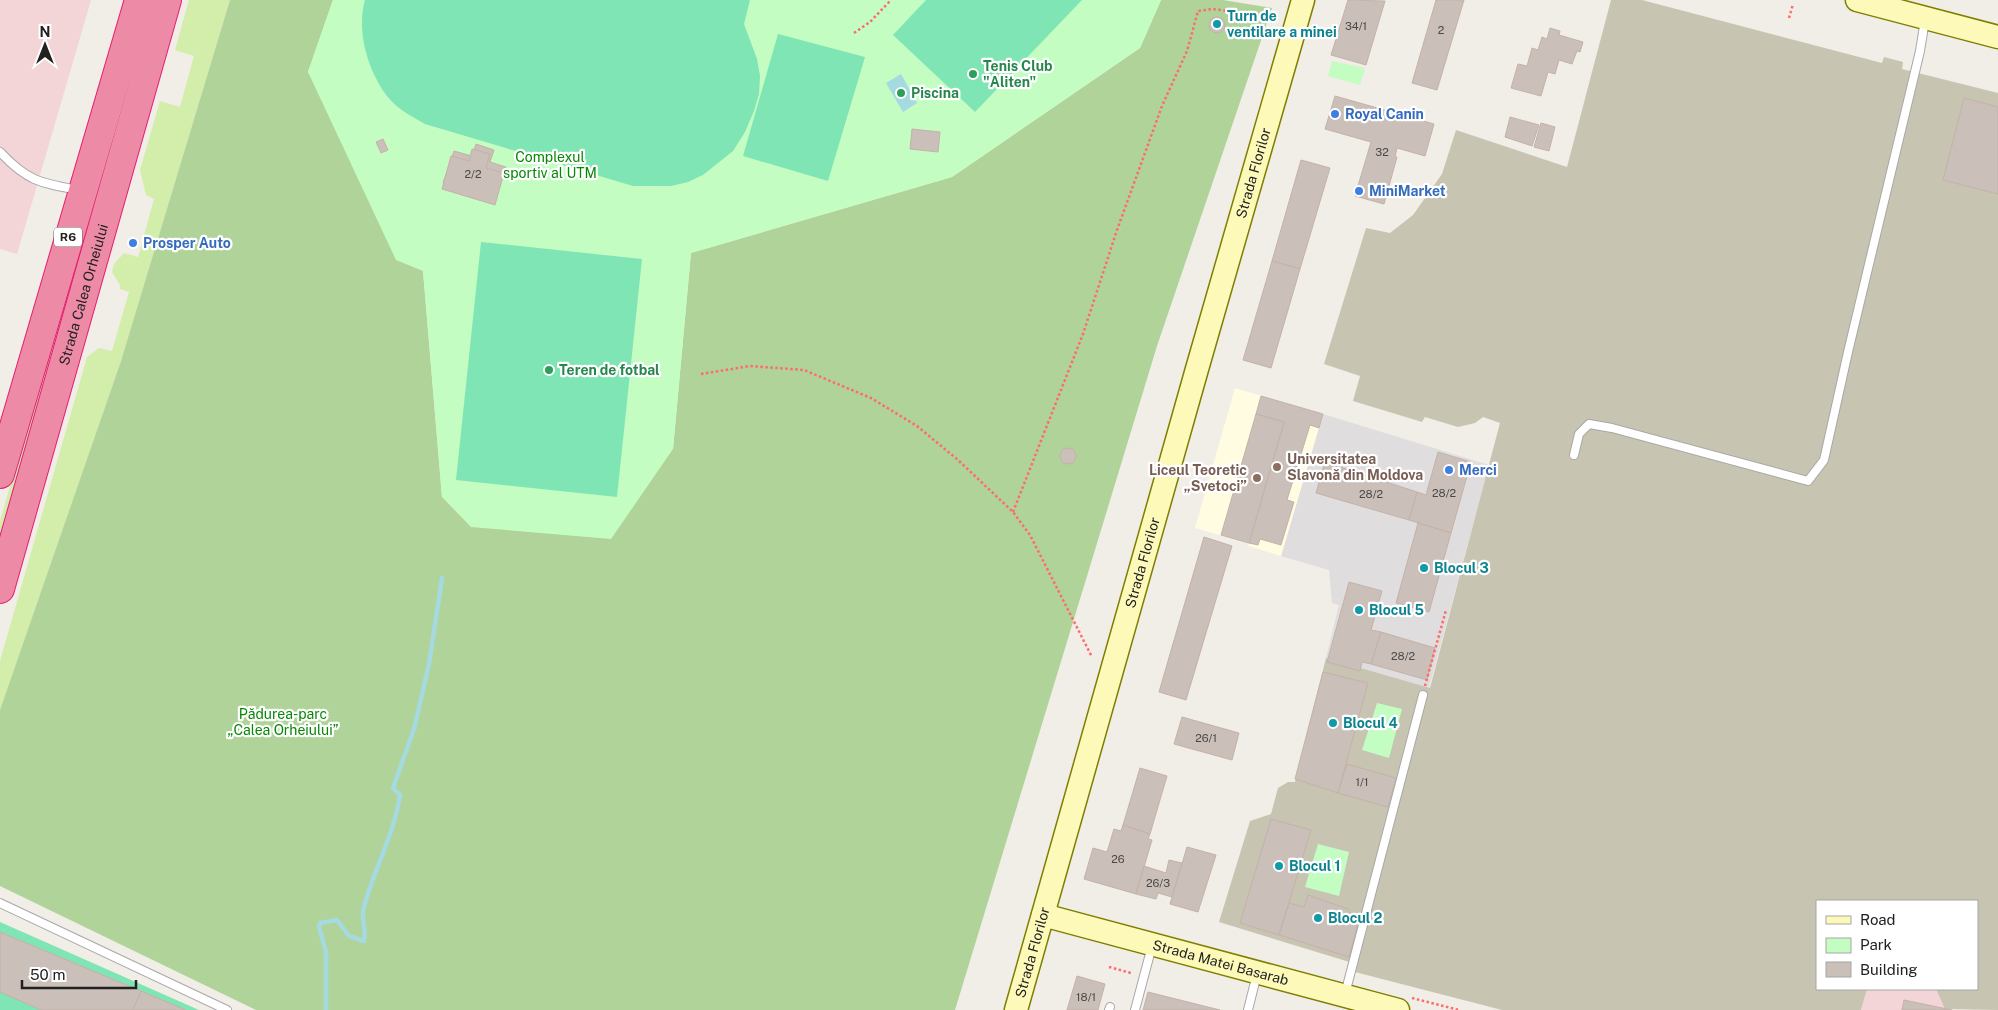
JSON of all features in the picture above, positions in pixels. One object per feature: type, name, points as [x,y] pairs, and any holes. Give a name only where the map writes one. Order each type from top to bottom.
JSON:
[{"type":"highway","name":"R6","points":[[0,474],[139,0]]},
{"type":"highway","name":"Strada Calea Orheiului","points":[[0,589],[167,0]]},
{"type":"highway","points":[[55,282],[85,290]]},
{"type":"main road","name":"Strada Florilor","points":[[1016,1010],[1196,369],[1303,0]]},
{"type":"main road","points":[[1857,0],[1998,37]]},
{"type":"main road","name":"Strada Matei Basarab","points":[[1043,915],[1398,1010]]},
{"type":"lane","points":[[1574,456],[1579,434],[1589,424],[1612,428],[1808,481],[1824,460],[1920,51],[1925,18]]},
{"type":"lane","points":[[0,152],[27,177],[38,182],[82,191]]},
{"type":"lane","points":[[1345,996],[1423,695]]},
{"type":"lane","points":[[0,903],[227,1010]]},
{"type":"lane","points":[[1135,1010],[1152,944]]},
{"type":"lane","points":[[1248,1010],[1258,972]]},
{"type":"path","points":[[854,33],[870,22],[891,0]]},
{"type":"path","points":[[1789,18],[1793,4]]},
{"type":"path","points":[[1013,512],[1080,342],[1117,230],[1162,106],[1187,51],[1198,11],[1212,10],[1278,18]]},
{"type":"path","points":[[701,374],[750,366],[787,367],[804,370],[871,398],[917,426],[958,460],[1013,512],[1030,535],[1092,657]]},
{"type":"path","points":[[1423,695],[1446,610]]},
{"type":"path","points":[[1109,967],[1131,972]]},
{"type":"shaded area","points":[[0,0],[91,0],[17,254],[0,249]]},
{"type":"shaded area","points":[[1611,0],[1642,0],[1882,63],[1884,57],[1903,62],[1902,69],[1998,93],[1998,1010],[1945,1009],[1937,991],[1978,990],[1978,900],[1816,900],[1816,990],[1867,990],[1861,1010],[1502,1010],[1355,972],[1356,964],[1219,922],[1250,821],[1271,814],[1278,788],[1288,782],[1295,782],[1326,658],[1430,688],[1500,423],[1483,417],[1475,423],[1458,427],[1425,417],[1422,422],[1353,401],[1360,376],[1324,364],[1366,228],[1390,233],[1413,215],[1442,174],[1456,130],[1567,167]]},
{"type":"shaded area","name":"Liceul Teoretic „Svetoci”","points":[[1235,388],[1323,414],[1281,556],[1248,546],[1249,543],[1195,528]]},
{"type":"shaded area","points":[[1323,414],[1489,465],[1429,688],[1326,658],[1339,605],[1332,603],[1329,570],[1281,556]]},
{"type":"shaded area","points":[[1867,990],[1938,990],[1945,1008],[1954,1010],[1861,1010]]},
{"type":"green space","points":[[189,0],[230,0],[121,361],[0,710],[0,661],[87,357],[99,348],[112,351],[129,292],[120,289],[120,285],[112,272],[114,264],[124,253],[138,257],[154,199],[146,195],[140,170],[160,101],[180,107],[194,56],[175,50]]},
{"type":"green space","name":"Pădurea-parc „Calea Orheiului”","points":[[230,0],[333,0],[308,72],[423,271],[442,497],[673,449],[691,253],[952,177],[1140,48],[1161,0],[1223,0],[1272,8],[1157,346],[955,1010],[256,1010],[0,886],[0,710],[121,361]]},
{"type":"green space","name":"Complexul sportiv al UTM","points":[[333,0],[1161,0],[1140,48],[952,177],[691,253],[673,449],[611,539],[471,527],[442,497],[423,271],[396,260],[308,72]]},
{"type":"green space","points":[[365,0],[750,0],[744,24],[757,59],[760,76],[759,94],[745,132],[733,151],[703,175],[688,182],[671,186],[633,186],[425,124],[404,112],[387,96],[369,63],[362,25]]},
{"type":"green space","name":"Tenis Club \"Aliten\"","points":[[926,0],[1082,0],[975,112],[893,35]]},
{"type":"green space","points":[[778,34],[865,57],[828,181],[743,156]]},
{"type":"green space","points":[[1332,61],[1365,68],[1360,85],[1328,76]]},
{"type":"green space","name":"Teren de fotbal","points":[[481,242],[642,259],[617,497],[456,480]]},
{"type":"green space","points":[[66,292],[70,293],[0,542],[0,521]]},
{"type":"green space","points":[[1377,703],[1402,709],[1389,758],[1362,750]]},
{"type":"green space","points":[[1318,844],[1349,852],[1339,896],[1305,887]]},
{"type":"green space","points":[[0,922],[199,1010],[0,1010]]},
{"type":"water","name":"Piscina","points":[[901,74],[917,103],[903,112],[886,83]]},
{"type":"building","points":[[1348,0],[1385,1],[1366,65],[1331,55]]},
{"type":"building","points":[[1436,0],[1464,0],[1437,90],[1412,83]]},
{"type":"building","name":"Turn de ventilare a minei","points":[[1214,17],[1220,17],[1225,22],[1223,31],[1214,33],[1209,28],[1209,22]]},
{"type":"building","points":[[1550,28],[1560,31],[1559,35],[1583,42],[1580,52],[1577,51],[1572,64],[1559,60],[1555,74],[1548,72],[1541,96],[1511,88],[1518,64],[1527,66],[1532,48],[1538,50],[1542,37],[1547,39]]},
{"type":"building","points":[[1335,96],[1434,124],[1425,156],[1397,148],[1395,157],[1397,157],[1384,204],[1355,196],[1371,142],[1325,129]]},
{"type":"building","points":[[1964,98],[1998,107],[1998,194],[1943,180]]},
{"type":"building","points":[[1510,117],[1539,125],[1532,146],[1505,137]]},
{"type":"building","points":[[1541,123],[1555,127],[1549,151],[1534,147]]},
{"type":"building","points":[[912,129],[940,132],[938,152],[910,149]]},
{"type":"building","points":[[383,139],[388,150],[381,153],[376,142]]},
{"type":"building","points":[[476,144],[494,150],[490,162],[506,167],[495,200],[443,183],[454,151],[472,156]]},
{"type":"building","points":[[472,149],[490,154],[486,168],[504,173],[495,205],[442,189],[451,156],[469,161]]},
{"type":"building","points":[[1301,160],[1330,168],[1300,269],[1272,261]]},
{"type":"building","points":[[1272,261],[1300,269],[1271,368],[1243,360]]},
{"type":"building","points":[[1261,396],[1323,414],[1319,428],[1310,425],[1287,500],[1294,502],[1281,545],[1260,539],[1258,545],[1249,543],[1284,422],[1256,414]]},
{"type":"building","points":[[1256,414],[1284,422],[1249,543],[1221,535]]},
{"type":"building","points":[[1065,448],[1071,448],[1076,453],[1074,462],[1065,464],[1060,459],[1060,453]]},
{"type":"building","points":[[1438,452],[1471,462],[1451,533],[1409,520],[1417,492],[1426,495]]},
{"type":"building","points":[[1325,462],[1417,492],[1409,520],[1316,493]]},
{"type":"building","name":"Blocul 3","points":[[1418,523],[1451,533],[1429,612],[1396,603]]},
{"type":"building","points":[[1204,537],[1232,546],[1186,700],[1159,692]]},
{"type":"building","name":"Blocul 5","points":[[1349,582],[1382,591],[1371,630],[1381,632],[1371,664],[1362,662],[1360,671],[1327,662]]},
{"type":"building","points":[[1381,632],[1435,648],[1427,680],[1371,664]]},
{"type":"building","name":"Blocul 4","points":[[1323,672],[1368,683],[1338,793],[1295,779]]},
{"type":"building","points":[[1182,717],[1239,733],[1232,760],[1174,744]]},
{"type":"building","points":[[1347,764],[1396,778],[1388,807],[1338,793]]},
{"type":"building","points":[[1140,768],[1167,776],[1150,834],[1123,825]]},
{"type":"building","name":"Blocul 1","points":[[1271,819],[1311,830],[1279,935],[1240,923]]},
{"type":"building","points":[[1123,825],[1150,834],[1148,839],[1152,840],[1136,894],[1084,879],[1093,848],[1107,852],[1114,829],[1121,831]]},
{"type":"building","points":[[1187,847],[1216,855],[1198,912],[1170,904]]},
{"type":"building","points":[[1169,860],[1182,863],[1172,897],[1158,893],[1156,899],[1136,894],[1144,866],[1166,873]]},
{"type":"building","name":"Blocul 2","points":[[1308,895],[1348,909],[1357,928],[1349,957],[1279,935],[1289,903],[1304,907]]},
{"type":"building","points":[[0,932],[141,991],[133,1010],[41,1010],[0,992]]},
{"type":"building","points":[[1077,976],[1105,984],[1098,1010],[1067,1010]]},
{"type":"building","points":[[141,991],[186,1010],[133,1010]]},
{"type":"building","points":[[1148,992],[1220,1010],[1143,1010]]},
{"type":"building","points":[[1904,1000],[1952,1010],[1902,1010]]},
{"type":"waterway","points":[[326,1010],[326,952],[319,927],[320,923],[337,920],[349,936],[364,941],[363,911],[397,810],[400,795],[393,788],[414,729],[429,664],[442,578]]},
{"type":"place","name":"Turn de ventilare a minei","points":[[1217,24]]},
{"type":"place","name":"Tenis Club \"Aliten\"","points":[[973,74]]},
{"type":"place","name":"Piscina","points":[[901,93]]},
{"type":"place","name":"Royal Canin","points":[[1335,114]]},
{"type":"place","name":"MiniMarket","points":[[1359,191]]},
{"type":"place","name":"Prosper Auto","points":[[133,243]]},
{"type":"place","name":"Teren de fotbal","points":[[549,370]]},
{"type":"place","name":"Universitatea Slavonă din Moldova","points":[[1277,467]]},
{"type":"place","name":"Merci","points":[[1449,470]]},
{"type":"place","name":"Liceul Teoretic „Svetoci”","points":[[1257,478]]},
{"type":"place","name":"Blocul 3","points":[[1424,568]]},
{"type":"place","name":"Blocul 5","points":[[1359,610]]},
{"type":"place","name":"Blocul 4","points":[[1333,723]]},
{"type":"place","name":"Blocul 1","points":[[1279,866]]},
{"type":"place","name":"Blocul 2","points":[[1318,918]]}]
